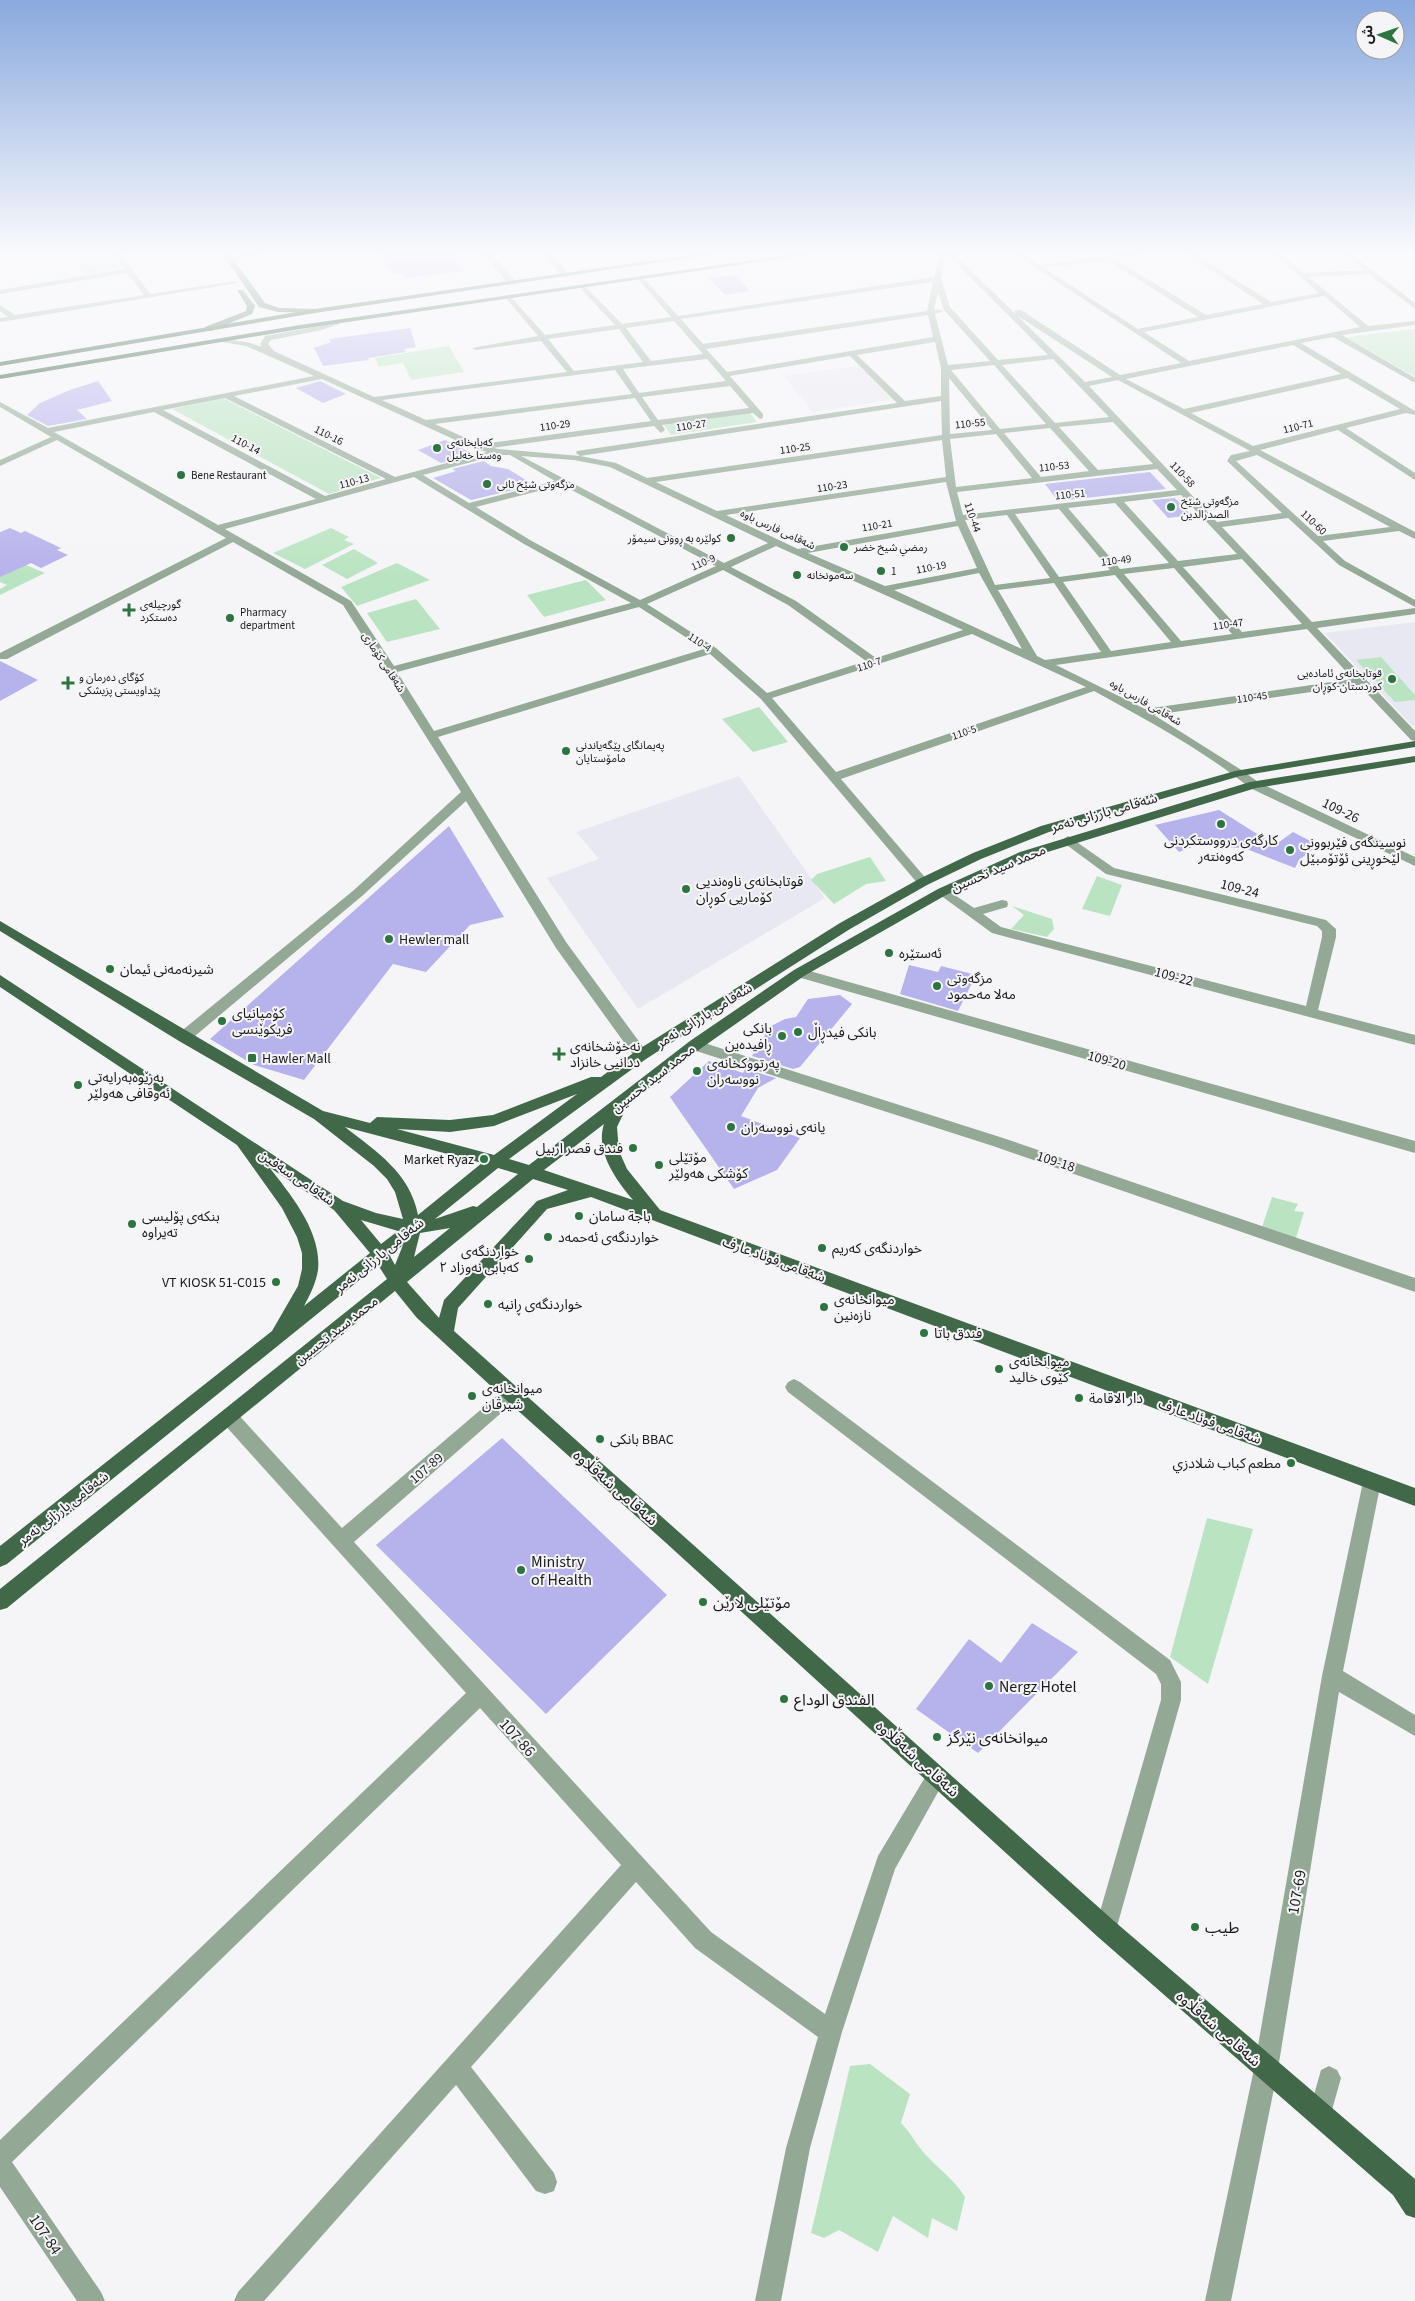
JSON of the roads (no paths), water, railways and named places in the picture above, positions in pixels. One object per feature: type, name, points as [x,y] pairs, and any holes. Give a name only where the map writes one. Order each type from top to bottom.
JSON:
[{"type":"highway","points":[[0,364],[21,360]]},
{"type":"highway","points":[[1,377],[102,360]]},
{"type":"main road","name":"شەقامی بارزانی نەمر","points":[[0,1558],[496,1161],[641,1055],[846,926],[923,882],[976,856],[1045,830],[1239,773],[1415,744]]},
{"type":"main road","name":"محمد سید تحسین","points":[[0,1602],[531,1172],[695,1045],[799,973],[942,892],[1024,855],[1068,840],[1254,785],[1415,759]]},
{"type":"main road","points":[[0,925],[184,1037],[319,1115],[392,1175],[409,1208],[413,1228],[407,1256],[397,1282]]},
{"type":"main road","name":"شەقامی سەفین","points":[[0,980],[237,1136],[339,1206],[380,1254],[397,1282]]},
{"type":"main road","points":[[319,1115],[392,1124],[450,1126],[494,1120],[614,1075]]},
{"type":"main road","points":[[628,1097],[610,1125],[610,1139],[614,1158],[621,1172],[655,1214]]},
{"type":"main road","points":[[319,1115],[496,1161]]},
{"type":"main road","points":[[237,1136],[299,1222],[310,1254],[310,1269],[302,1293],[272,1342]]},
{"type":"main road","name":"شەقامی فوئاد عارف","points":[[496,1161],[592,1191],[655,1214],[1415,1497]]},
{"type":"main road","points":[[445,1333],[450,1305],[542,1205],[563,1197],[592,1191]]},
{"type":"main road","points":[[339,1206],[385,1224],[413,1228],[440,1225],[466,1216],[503,1195]]},
{"type":"main road","name":"شەقامی شەقڵاوە","points":[[397,1282],[423,1314],[1106,1929],[1320,2116],[1409,2189],[1415,2206]]},
{"type":"street","name":"شەقامی فارس باوە","points":[[290,360],[478,447],[498,452],[601,461],[646,480],[776,543],[884,589],[1045,663],[1144,713],[1239,773],[1254,785]]},
{"type":"street","points":[[561,360],[572,373]]},
{"type":"street","points":[[374,399],[671,360]]},
{"type":"street","points":[[713,360],[768,424]]},
{"type":"street","points":[[725,375],[813,360]]},
{"type":"street","points":[[859,360],[904,404]]},
{"type":"street","points":[[944,360],[946,368],[1038,479]]},
{"type":"street","points":[[996,360],[1095,473]]},
{"type":"street","points":[[946,368],[1022,360]]},
{"type":"street","name":"110-58","points":[[1058,360],[1083,385],[1415,738]]},
{"type":"street","points":[[1092,360],[1119,378],[1414,534]]},
{"type":"street","points":[[1183,360],[1188,364]]},
{"type":"street","points":[[1083,385],[1205,360]]},
{"type":"street","points":[[1324,360],[1415,415]]},
{"type":"street","points":[[1379,360],[1415,381]]},
{"type":"street","points":[[617,367],[667,440]]},
{"type":"street","name":"110-44","points":[[946,368],[944,398],[947,437],[952,490],[960,520],[982,570],[1032,657]]},
{"type":"street","points":[[1183,412],[1348,375]]},
{"type":"street","points":[[44,431],[325,376]]},
{"type":"street","points":[[426,423],[732,383]]},
{"type":"street","name":"110-16","points":[[225,395],[396,481]]},
{"type":"street","name":"110-27","points":[[560,456],[944,398]]},
{"type":"street","name":"شەقامی کۆماری","points":[[0,404],[56,438],[216,528],[231,539],[347,603],[391,670],[562,945],[641,1055]]},
{"type":"street","name":"110-14","points":[[155,408],[326,500]]},
{"type":"street","name":"110-29","points":[[478,447],[755,410]]},
{"type":"street","name":"110-71","points":[[1255,450],[1407,410]]},
{"type":"street","name":"110-55","points":[[947,437],[1114,419]]},
{"type":"street","points":[[1339,427],[1415,476]]},
{"type":"street","name":"110-25","points":[[646,480],[947,437]]},
{"type":"street","points":[[0,463],[56,438]]},
{"type":"street","name":"110-60","points":[[1255,450],[1232,458],[1231,461],[1342,564],[1415,604]]},
{"type":"street","name":"110-13","points":[[216,528],[326,500],[498,452]]},
{"type":"street","points":[[510,453],[792,604],[875,662]]},
{"type":"street","name":"110-53","points":[[952,490],[1159,466]]},
{"type":"street","name":"110-4","points":[[417,475],[527,542],[640,604],[712,650],[766,697],[923,882]]},
{"type":"street","name":"110-23","points":[[716,514],[951,479]]},
{"type":"street","points":[[468,506],[564,482]]},
{"type":"street","name":"110-51","points":[[960,520],[1008,512],[1183,492]]},
{"type":"street","points":[[1118,500],[1239,635]]},
{"type":"street","points":[[1062,506],[1178,644]]},
{"type":"street","points":[[1008,512],[1107,653]]},
{"type":"street","points":[[1215,526],[1289,515]]},
{"type":"street","name":"110-21","points":[[797,552],[960,520]]},
{"type":"street","points":[[1314,539],[1401,528]]},
{"type":"street","points":[[0,656],[3,657],[231,539]]},
{"type":"street","name":"110-9","points":[[391,670],[640,604],[776,543]]},
{"type":"street","name":"110-49","points":[[992,588],[1244,556]]},
{"type":"street","name":"110-19","points":[[884,589],[982,570]]},
{"type":"street","name":"110-47","points":[[1045,663],[1415,611]]},
{"type":"street","name":"110-7","points":[[766,697],[972,630]]},
{"type":"street","points":[[431,736],[712,650]]},
{"type":"street","name":"110-45","points":[[1144,713],[1361,681]]},
{"type":"street","name":"110-5","points":[[834,777],[1094,688]]},
{"type":"street","name":"109-26","points":[[1254,785],[1412,859]]},
{"type":"street","points":[[184,1037],[358,893],[467,793]]},
{"type":"street","name":"109-24","points":[[1068,840],[1110,871],[1321,923],[1329,929],[1329,937],[1311,1012]]},
{"type":"street","name":"109-22","points":[[942,892],[997,930],[1415,1040]]},
{"type":"street","points":[[972,913],[1002,904]]},
{"type":"street","name":"109-20","points":[[799,973],[1415,1147]]},
{"type":"street","name":"109-18","points":[[695,1045],[998,1142],[1415,1285]]},
{"type":"street","points":[[794,1387],[1163,1667],[1171,1682],[1171,1700],[1106,1929]]},
{"type":"street","name":"107-89","points":[[341,1541],[511,1394]]},
{"type":"street","name":"107-86","points":[[229,1417],[702,1940],[830,2032]]},
{"type":"street","name":"107-69","points":[[1218,2301],[1266,2069],[1332,1676],[1372,1482]]},
{"type":"street","points":[[1332,1676],[1415,1726]]},
{"type":"street","points":[[0,2157],[479,1695]]},
{"type":"street","points":[[768,2301],[798,2148],[830,2032],[886,1864],[938,1776]]},
{"type":"street","points":[[247,2301],[635,1866]]},
{"type":"street","points":[[457,2066],[474,2092],[545,2182]]},
{"type":"street","points":[[1320,2116],[1329,2078]]},
{"type":"street","name":"107-84","points":[[0,2166],[92,2301]]},
{"type":"place","name":"کەبابخانەی وەستا خەلیل","points":[[437,448]]},
{"type":"place","name":"Bene Restaurant","points":[[181,475]]},
{"type":"place","name":"مزگەوتی شێخ ثانی","points":[[487,484]]},
{"type":"place","name":"مزگەوتی شێخ الصدرالدين","points":[[1171,507]]},
{"type":"place","name":"کولێرە بە ڕوونی سیمۆر","points":[[731,538]]},
{"type":"place","name":"رمضي شيخ خضر","points":[[844,547]]},
{"type":"place","name":"1","points":[[881,571]]},
{"type":"place","name":"سەمونخانە","points":[[797,575]]},
{"type":"place","name":"گورچیله‌ی ده‌ستكرد","points":[[129,610]]},
{"type":"place","name":"Pharmacy department","points":[[230,618]]},
{"type":"place","name":"قوتابخانەی ئامادەیی کوردستان-کوڕان","points":[[1392,679]]},
{"type":"place","name":"کۆگای دەرمان و پێداویستی پزیشکی","points":[[68,683]]},
{"type":"place","name":"پەیمانگای پێگەیاندنی مامۆستایان","points":[[566,751]]},
{"type":"place","name":"کارگەی درووستکردنی کەوەنتەر","points":[[1221,824]]},
{"type":"place","name":"نوسینگەی فێربوونی لێخوڕینی ئۆتۆمبێل","points":[[1290,850]]},
{"type":"place","name":"قوتابخانەی ناوەندیی کۆماریی کوڕان","points":[[686,889]]},
{"type":"place","name":"Hewler mall","points":[[389,939]]},
{"type":"place","name":"ئەستێرە","points":[[889,953]]},
{"type":"place","name":"شیرنەمەنی ئیمان","points":[[110,969]]},
{"type":"place","name":"مزگەوتی مەلا مەحمود","points":[[937,986]]},
{"type":"place","name":"کۆمپانیای فریکوێنسی","points":[[222,1021]]},
{"type":"place","name":"بانکی فیدڕاڵ","points":[[798,1032]]},
{"type":"place","name":"بانكی ڕافیدەین","points":[[782,1036]]},
{"type":"place","name":"نەخۆشخانەی ددانیی خانزاد","points":[[559,1054]]},
{"type":"place","name":"Hawler Mall","points":[[252,1058]]},
{"type":"place","name":"پەرتووکخانەی نووسەران","points":[[697,1071]]},
{"type":"place","name":"بەڕێوەبەرایەتی ئەوقافی هەولێر","points":[[78,1085]]},
{"type":"place","name":"یانەی نووسەران","points":[[731,1127]]},
{"type":"place","name":"فندق قصر اربيل","points":[[633,1148]]},
{"type":"place","name":"Market Ryaz","points":[[484,1159]]},
{"type":"place","name":"مۆتێلی کۆشکی ھەولێر","points":[[659,1165]]},
{"type":"place","name":"باجة سامان","points":[[579,1216]]},
{"type":"place","name":"بنکەی پۆلیسی تەیراوە","points":[[132,1224]]},
{"type":"place","name":"خواردنگەی ئەحمەد","points":[[548,1237]]},
{"type":"place","name":"خواردنگەی کەریم","points":[[822,1248]]},
{"type":"place","name":"خواردنگەی کەبابی نەوزاد ٢","points":[[529,1259]]},
{"type":"place","name":"VT KIOSK 51-C015","points":[[276,1282]]},
{"type":"place","name":"خواردنگەی ڕانیە","points":[[488,1304]]},
{"type":"place","name":"میوانخانەی نازەنین","points":[[824,1307]]},
{"type":"place","name":"فندق باتا","points":[[924,1333]]},
{"type":"place","name":"میوانخانەی کێوی خالید","points":[[999,1369]]},
{"type":"place","name":"میوانخانەی شیرڤان","points":[[472,1396]]},
{"type":"place","name":"دار الاقامة","points":[[1079,1398]]},
{"type":"place","name":"بانکی BBAC","points":[[600,1439]]},
{"type":"place","name":"مطعم كباب شلادزي","points":[[1291,1463]]},
{"type":"place","name":"Ministry of Health","points":[[521,1570]]},
{"type":"place","name":"مۆتێلی لارێن","points":[[703,1602]]},
{"type":"place","name":"Nergz Hotel","points":[[989,1686]]},
{"type":"place","name":"الفندق الوداع","points":[[784,1699]]},
{"type":"place","name":"میوانخانەی نێرگز","points":[[937,1737]]},
{"type":"place","name":"طيب","points":[[1195,1927]]}]
